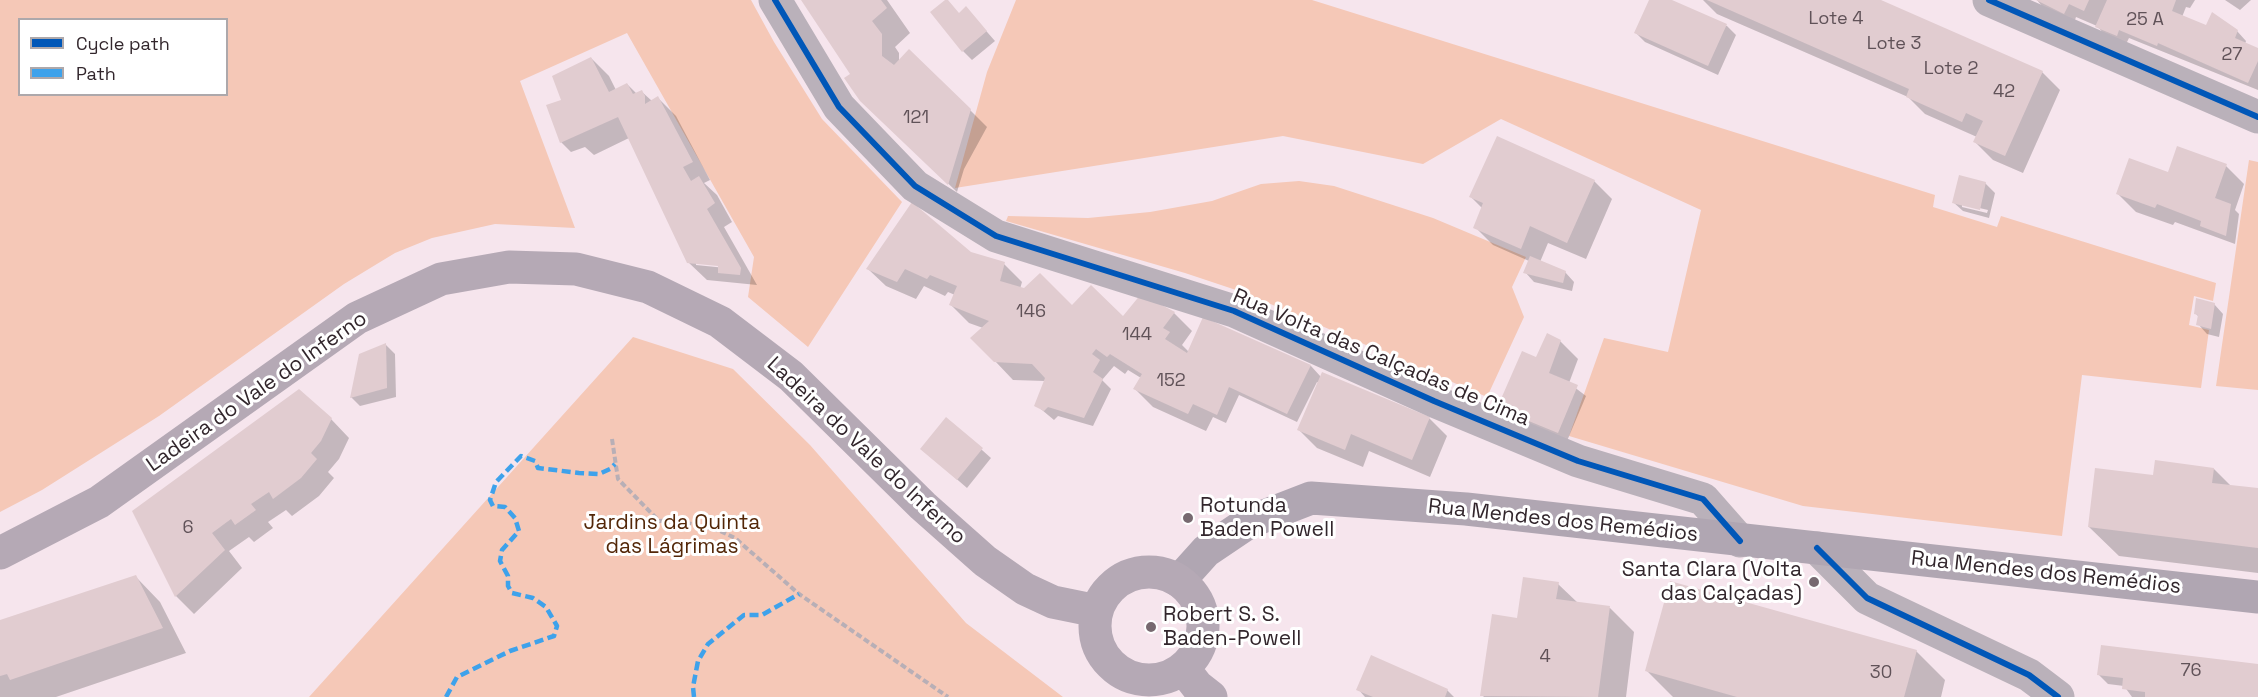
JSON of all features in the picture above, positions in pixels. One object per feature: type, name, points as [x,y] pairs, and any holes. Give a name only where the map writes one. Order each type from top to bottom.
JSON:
[{"type":"main road","name":"Ladeira do Vale do Inferno","points":[[0,553],[99,502],[357,318],[441,279],[509,267],[576,269],[648,287],[720,322],[791,376],[923,506],[985,561],[1025,589],[1053,602],[1074,609],[1096,611]]},
{"type":"main road","points":[[1136,573],[1166,574],[1179,581],[1197,601],[1204,626],[1201,644],[1192,660],[1184,668],[1161,680],[1145,681],[1117,670],[1098,646],[1095,631],[1096,611],[1110,588],[1136,573]]},
{"type":"main road","points":[[1184,668],[1197,686],[1212,697]]},
{"type":"street","name":"Rua Volta das Calçadas de Cima","points":[[775,0],[839,107],[915,186],[996,236],[1234,311],[1434,401],[1578,461],[1702,499],[1740,541]]},
{"type":"street","points":[[1989,0],[2024,7],[2258,117]]},
{"type":"street","name":"Rua Mendes dos Remédios","points":[[1179,581],[1206,551],[1249,522],[1311,498],[1466,509],[2258,597]]},
{"type":"street","points":[[1817,548],[1867,598],[2029,675],[2058,697]]},
{"type":"path","points":[[612,439],[618,479],[659,521],[675,520],[720,531],[735,538],[799,594],[948,697]]},
{"type":"green space","points":[[0,0],[751,0],[822,119],[902,202],[808,347],[748,297],[754,257],[627,33],[520,81],[575,228],[495,224],[432,238],[395,253],[344,284],[159,416],[42,490],[0,512]]},
{"type":"green space","points":[[1016,0],[1312,0],[1935,195],[1933,207],[1997,227],[2001,216],[2216,283],[2213,301],[2194,296],[2189,325],[2209,330],[2201,388],[2082,375],[2062,536],[1803,506],[1569,436],[1604,338],[1668,352],[1701,210],[1501,119],[1423,164],[1283,136],[955,188],[987,72]]},
{"type":"green space","points":[[2249,160],[2258,162],[2258,390],[2216,386]]},
{"type":"green space","points":[[1299,181],[1334,186],[1433,218],[1526,257],[1512,287],[1524,317],[1487,397],[1245,293],[1185,273],[1006,221],[1008,216],[1088,218],[1150,212],[1212,201],[1261,184]]},
{"type":"green space","name":"Jardins da Quinta das Lágrimas","points":[[633,337],[733,369],[810,445],[966,623],[1063,697],[309,697]]},
{"type":"building","points":[[801,0],[881,0],[887,8],[872,21],[882,34],[882,56],[894,65],[909,49],[971,109],[948,185],[860,101],[844,78],[850,74]]},
{"type":"building","points":[[948,0],[959,13],[966,6],[987,31],[962,52],[930,12]]},
{"type":"building","points":[[1649,0],[1672,0],[1727,24],[1708,66],[1634,33]]},
{"type":"building","points":[[1707,0],[1881,0],[2043,71],[2005,156],[1973,142],[1983,121],[1966,113],[1962,122],[1906,97],[1909,89]]},
{"type":"building","points":[[2036,0],[2089,0],[2084,11],[2069,4],[2064,14]]},
{"type":"building","points":[[2107,0],[2176,0],[2172,11],[2206,25],[2212,12],[2238,30],[2235,38],[2258,48],[2258,61],[2248,83],[2158,43],[2157,46],[2119,30],[2117,36],[2095,27]]},
{"type":"building","points":[[591,57],[609,92],[627,83],[633,94],[642,90],[645,104],[658,96],[693,162],[683,167],[691,181],[699,176],[715,203],[707,209],[741,268],[740,275],[718,273],[718,266],[687,263],[618,117],[560,143],[546,105],[561,100],[552,76]]},
{"type":"building","points":[[1497,136],[1595,180],[1567,243],[1530,226],[1521,249],[1473,228],[1483,203],[1469,197]]},
{"type":"building","points":[[2177,146],[2227,164],[2215,198],[2231,204],[2226,236],[2200,226],[2201,221],[2157,204],[2155,208],[2116,194],[2129,158],[2168,172]]},
{"type":"building","points":[[1959,175],[1986,182],[1980,210],[1952,203]]},
{"type":"building","points":[[912,202],[971,252],[1005,262],[1000,281],[1024,288],[1040,273],[1072,305],[1091,285],[1123,316],[1141,294],[1175,312],[1163,328],[1170,332],[1165,339],[1187,353],[1203,317],[1311,365],[1287,414],[1229,387],[1217,415],[1193,404],[1188,414],[1133,389],[1142,374],[1110,354],[1107,357],[1096,349],[1092,354],[1100,360],[1093,372],[1103,379],[1084,418],[1048,407],[1044,411],[1034,406],[1045,378],[1032,364],[994,362],[970,338],[989,321],[949,305],[957,286],[930,275],[927,279],[905,269],[897,282],[866,269]]},
{"type":"building","points":[[1530,256],[1566,271],[1563,283],[1523,273]]},
{"type":"building","points":[[2196,298],[2215,303],[2211,329],[2196,325],[2198,315],[2194,314]]},
{"type":"building","points":[[1547,333],[1561,340],[1549,373],[1578,385],[1558,433],[1497,408],[1522,351],[1536,357]]},
{"type":"building","points":[[386,343],[387,388],[350,398],[359,354]]},
{"type":"building","points":[[1322,372],[1430,417],[1412,460],[1351,434],[1345,450],[1297,430]]},
{"type":"building","points":[[299,389],[332,418],[321,441],[311,453],[317,459],[301,478],[273,499],[269,492],[251,504],[256,510],[235,525],[231,519],[212,533],[225,550],[175,597],[132,511]]},
{"type":"building","points":[[946,417],[983,448],[957,480],[920,449]]},
{"type":"building","points":[[2155,460],[2214,468],[2212,483],[2258,488],[2258,548],[2088,527],[2095,468],[2153,475]]},
{"type":"building","points":[[136,575],[163,628],[10,680],[7,674],[0,676],[0,620]]},
{"type":"building","points":[[1523,577],[1559,582],[1556,599],[1610,606],[1598,697],[1480,696],[1492,614],[1517,618]]},
{"type":"building","points":[[1670,581],[1917,650],[1904,697],[1737,697],[1645,671]]},
{"type":"building","points":[[2101,645],[2258,664],[2258,697],[2145,697],[2145,692],[2122,689],[2123,678],[2097,675]]},
{"type":"building","points":[[1371,655],[1448,689],[1445,697],[1373,697],[1356,690]]},
{"type":"marked path","points":[[446,697],[457,677],[510,651],[554,636],[557,626],[546,607],[533,598],[512,593],[508,586],[508,576],[500,561],[502,550],[519,531],[515,518],[505,507],[493,506],[490,500],[496,482],[521,456],[535,461],[538,468],[579,473],[599,474],[615,464]]},
{"type":"marked path","points":[[694,697],[693,687],[698,661],[708,644],[744,615],[762,615],[799,594]]},
{"type":"cycle path","points":[[775,0],[839,107],[915,186],[996,236],[1234,311],[1434,401],[1578,461],[1703,499],[1740,541]]},
{"type":"cycle path","points":[[1989,0],[2258,117]]},
{"type":"cycle path","points":[[1817,548],[1867,598],[2029,675],[2058,697]]},
{"type":"place","name":"Rotunda Baden Powell","points":[[1188,518]]},
{"type":"place","name":"Santa Clara (Volta das Calçadas)","points":[[1814,582]]},
{"type":"place","name":"Robert S. S. Baden-Powell","points":[[1151,627]]}]
